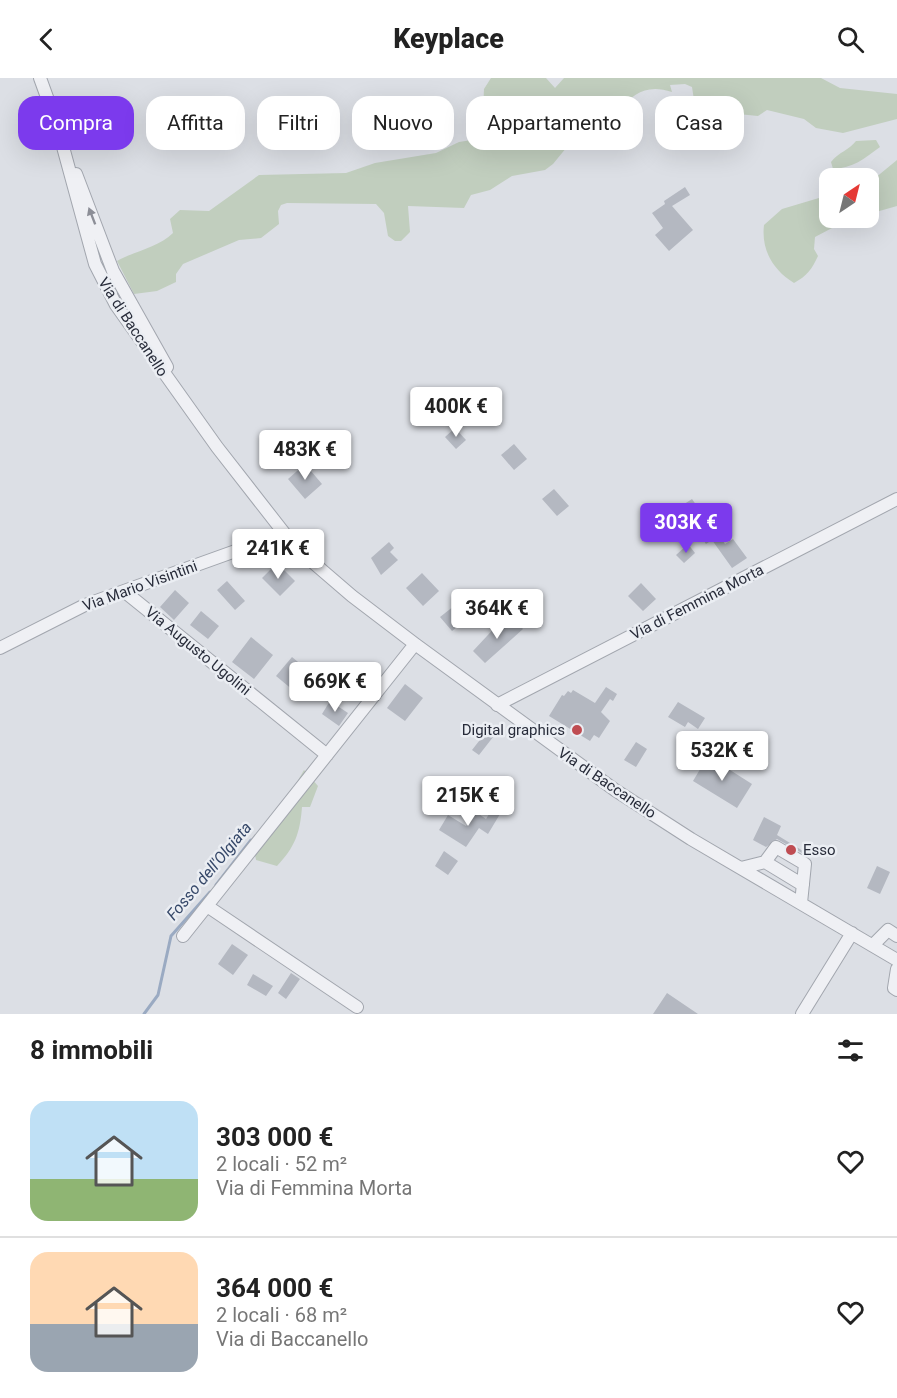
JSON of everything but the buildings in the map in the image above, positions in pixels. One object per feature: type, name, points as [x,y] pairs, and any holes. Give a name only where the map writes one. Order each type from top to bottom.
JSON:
[{"type":"street","name":"Via di Baccanello","points":[[40,78],[47,96]]},
{"type":"street","name":"Via di Baccanello","points":[[63,150],[81,222],[99,275],[121,301],[216,447],[283,534],[330,578],[415,644],[615,790],[897,960]]},
{"type":"street","name":"Via di Baccanello","points":[[67,150],[113,271],[121,301]]},
{"type":"street","name":"Via di Femmina Morta","points":[[497,705],[897,499]]},
{"type":"street","name":"Via Mario Visintini","points":[[0,648],[66,614],[283,534]]},
{"type":"street","name":"Via Augusto Ugolini","points":[[125,592],[327,755]]},
{"type":"street","points":[[183,936],[415,644]]},
{"type":"street","points":[[741,868],[765,862],[776,847],[805,864],[801,903]]},
{"type":"street","points":[[765,862],[803,885]]},
{"type":"street","points":[[207,906],[357,1007]]},
{"type":"street","points":[[873,945],[888,930],[897,936]]},
{"type":"street","points":[[802,1014],[852,933]]},
{"type":"street","points":[[897,969],[894,988],[897,990]]},
{"type":"green space","points":[[491,78],[546,78],[555,88],[564,78],[821,78],[840,88],[897,94],[897,119],[843,133],[816,128],[804,119],[767,110],[758,116],[744,115],[744,96],[693,96],[692,87],[685,84],[670,85],[672,92],[655,89],[634,96],[484,96],[484,89]]},
{"type":"green space","points":[[876,140],[880,147],[852,165],[833,168],[831,162],[856,141]]},
{"type":"green space","points":[[466,141],[466,150],[564,150],[545,170],[512,176],[490,190],[471,195],[464,208],[408,206],[410,232],[401,241],[395,241],[388,236],[384,213],[376,204],[287,203],[281,205],[278,211],[279,224],[261,238],[239,240],[183,264],[176,274],[176,282],[157,291],[134,294],[117,261],[167,238],[173,233],[170,219],[180,210],[209,211],[259,175],[346,173],[375,163],[442,150],[454,150],[454,144]]},
{"type":"green space","points":[[897,160],[897,206],[879,211],[879,175]]},
{"type":"green space","points":[[819,198],[819,228],[832,228],[815,237],[814,249],[818,256],[814,265],[809,272],[794,283],[774,266],[764,243],[764,225],[782,209]]},
{"type":"green space","points":[[304,770],[318,786],[310,807],[302,807],[300,825],[292,846],[277,866],[256,860],[253,844],[279,813]]},
{"type":"waterway","name":"Fosso dell'Olgiata","points":[[216,885],[251,840]]},
{"type":"waterway","name":"Fosso dell'Olgiata","points":[[144,1014],[158,995],[171,936],[210,892]]},
{"type":"place","name":"Digital graphics","points":[[577,730]]},
{"type":"place","name":"Esso","points":[[791,850]]}]
